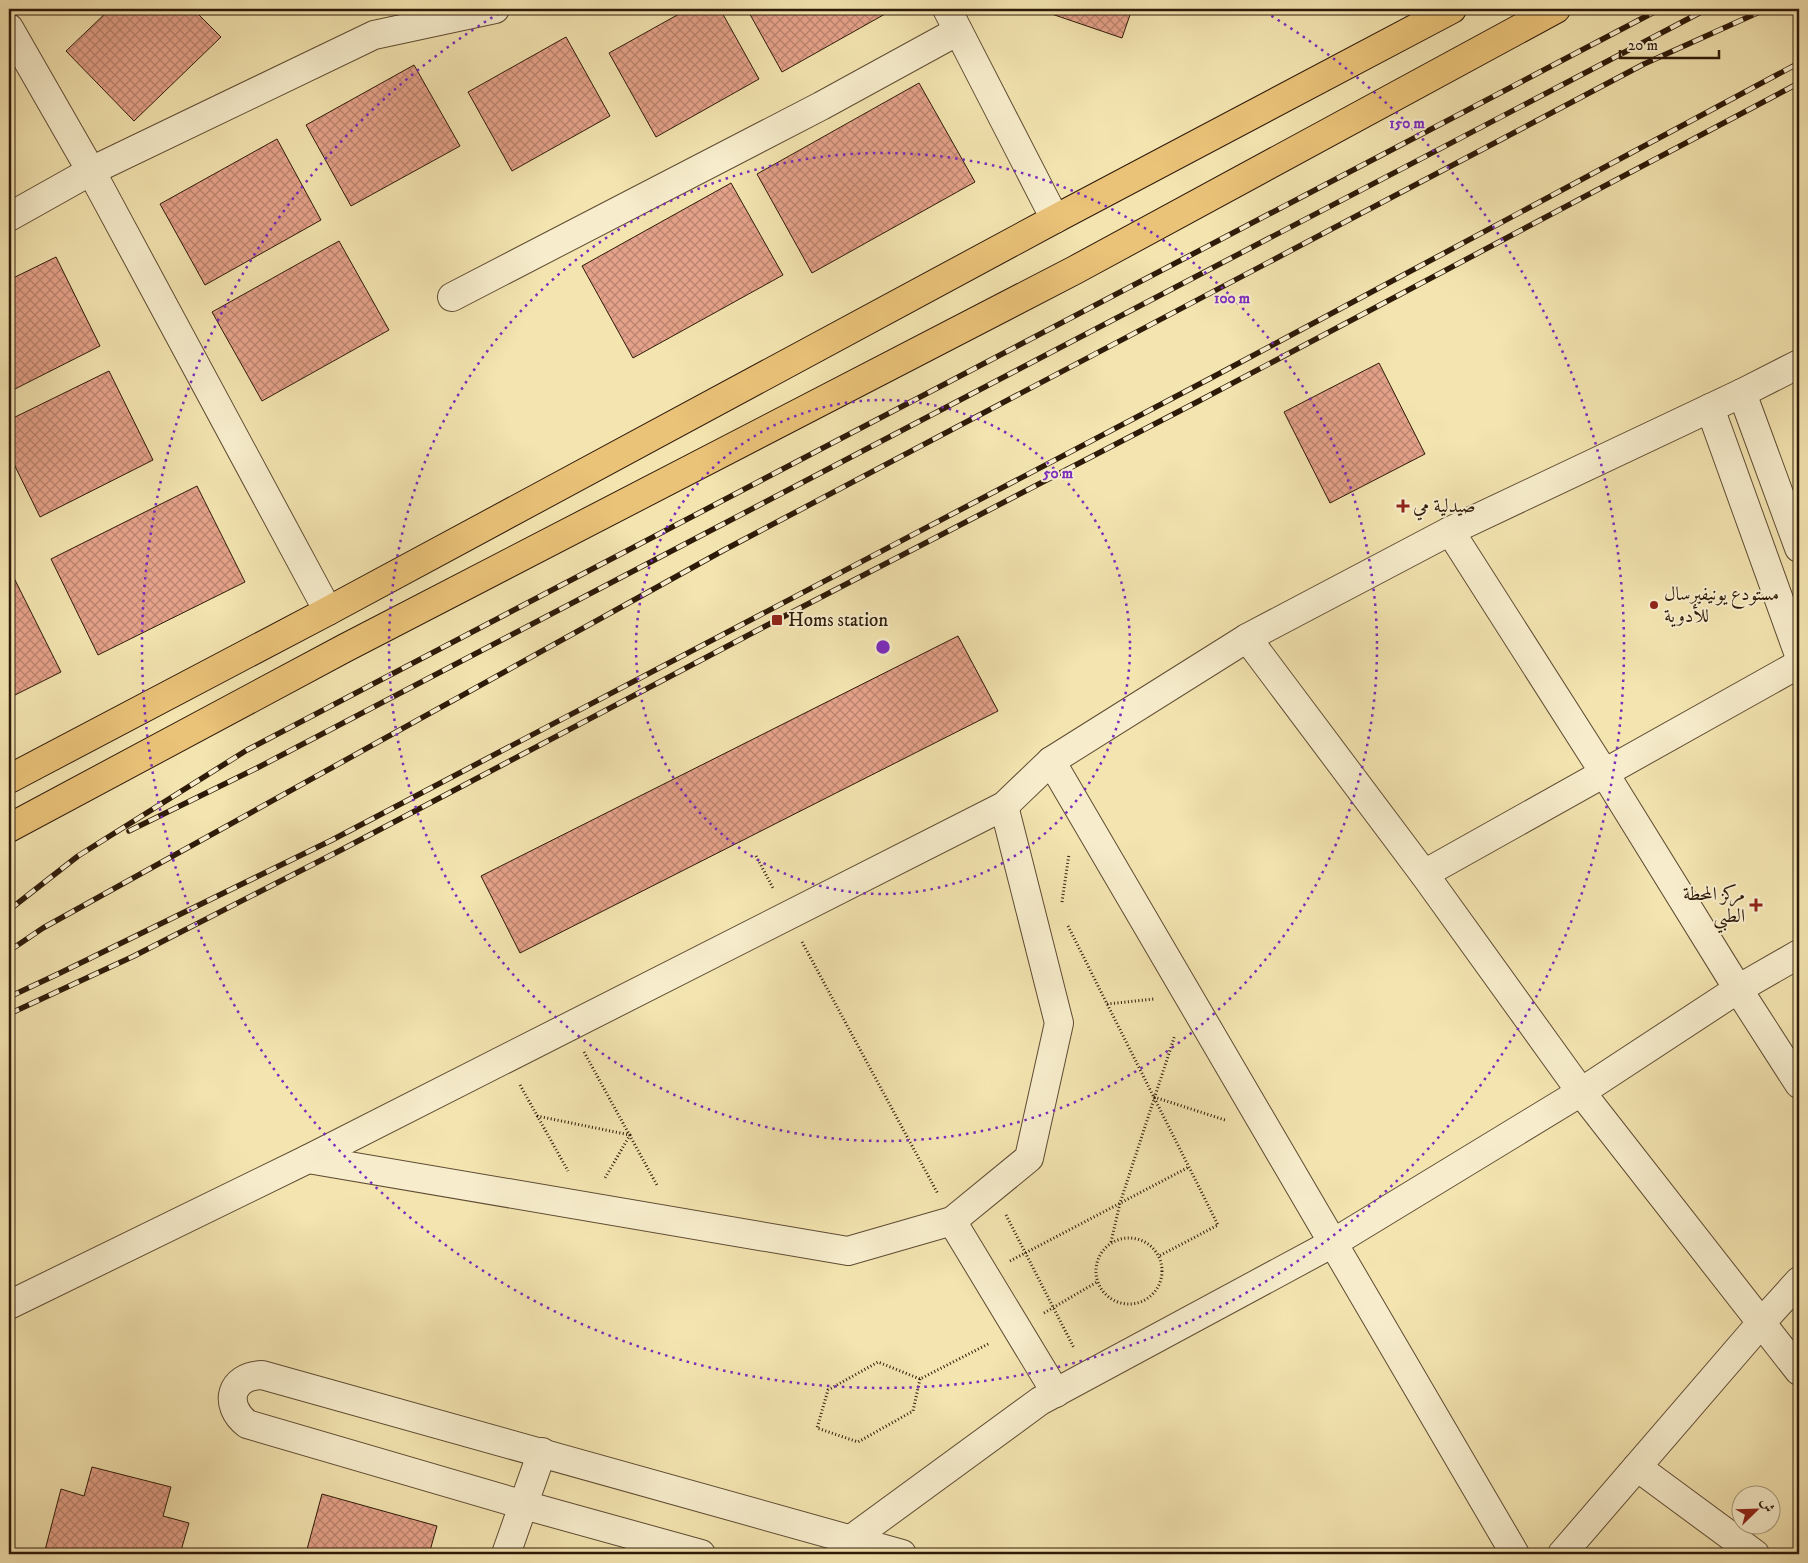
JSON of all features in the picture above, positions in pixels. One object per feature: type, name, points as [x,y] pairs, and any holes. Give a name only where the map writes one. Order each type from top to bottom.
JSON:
[{"type":"main road","points":[[9,779],[328,611],[1054,219],[1452,9]]},
{"type":"main road","points":[[9,828],[345,648],[1075,270],[1556,9]]},
{"type":"street","points":[[9,217],[91,170],[374,35],[495,9]]},
{"type":"street","points":[[452,297],[812,110],[953,20],[1054,219]]},
{"type":"street","points":[[9,28],[91,170],[328,611]]},
{"type":"street","points":[[9,1306],[308,1159],[1004,806],[1051,761],[1246,638],[1450,531],[1742,393],[1799,364]]},
{"type":"street","points":[[1742,393],[1799,548]]},
{"type":"street","points":[[1710,408],[1799,655]]},
{"type":"street","points":[[1450,531],[1799,1084]]},
{"type":"street","points":[[1246,638],[1424,874],[1580,1092],[1799,1371]]},
{"type":"street","points":[[1424,874],[1799,664]]},
{"type":"street","points":[[1051,761],[1515,1554]]},
{"type":"street","points":[[308,1159],[848,1251],[952,1221],[1029,1158],[1059,1023],[1004,806]]},
{"type":"street","points":[[849,1547],[1040,1401],[1333,1243],[1580,1092],[1738,990],[1799,954]]},
{"type":"street","points":[[952,1221],[1056,1393]]},
{"type":"street","points":[[1562,1554],[1761,1322],[1799,1281]]},
{"type":"street","points":[[701,1554],[524,1505],[247,1424],[238,1417],[233,1407],[232,1396],[236,1387],[243,1379],[252,1375],[262,1375],[542,1452],[849,1547],[902,1554]]},
{"type":"street","points":[[506,1554],[542,1452]]},
{"type":"street","points":[[1637,1467],[1755,1554]]},
{"type":"path","points":[[1061,911],[1069,853]]},
{"type":"path","points":[[756,856],[952,1221]]},
{"type":"path","points":[[1065,920],[1218,1225],[1159,1256]]},
{"type":"path","points":[[1107,1004],[1188,995],[1120,1203],[1111,1242]]},
{"type":"path","points":[[570,1026],[678,1222]]},
{"type":"path","points":[[505,1059],[588,1207]]},
{"type":"path","points":[[1154,1097],[1270,1134]]},
{"type":"path","points":[[537,1116],[630,1135]]},
{"type":"path","points":[[588,1207],[630,1135]]},
{"type":"path","points":[[984,1274],[1189,1168]]},
{"type":"path","points":[[992,1188],[1055,1307],[1088,1375]]},
{"type":"path","points":[[1132,1237],[1143,1240],[1152,1246],[1159,1256],[1162,1266],[1162,1277],[1152,1295],[1142,1302],[1121,1304],[1111,1300],[1102,1292],[1097,1282],[1095,1271],[1097,1260],[1102,1250],[1111,1242],[1121,1238],[1132,1237]]},
{"type":"path","points":[[920,1378],[913,1411],[858,1442],[817,1428],[828,1390],[878,1362],[920,1378],[1017,1329],[1097,1282]]},
{"type":"building","points":[[59,9],[70,9],[64,14]]},
{"type":"building","points":[[110,9],[193,9],[221,37],[134,121],[66,51]]},
{"type":"building","points":[[688,9],[720,9],[759,79],[656,137],[609,53]]},
{"type":"building","points":[[747,9],[882,9],[885,14],[782,72]]},
{"type":"building","points":[[1037,9],[1132,9],[1122,38]]},
{"type":"building","points":[[566,37],[610,116],[512,171],[468,92]]},
{"type":"building","points":[[414,65],[460,146],[351,206],[306,125]]},
{"type":"building","points":[[919,83],[975,182],[812,273],[757,174]]},
{"type":"building","points":[[277,139],[321,220],[205,285],[160,204]]},
{"type":"building","points":[[731,183],[783,275],[633,358],[582,266]]},
{"type":"building","points":[[339,241],[389,330],[262,401],[212,312]]},
{"type":"building","points":[[56,257],[100,346],[9,392],[9,280]]},
{"type":"building","points":[[1379,363],[1425,454],[1330,503],[1284,412]]},
{"type":"building","points":[[109,371],[153,460],[40,517],[9,454],[9,420]]},
{"type":"building","points":[[197,486],[245,582],[98,655],[51,559]]},
{"type":"building","points":[[12,574],[61,672],[9,698],[9,576]]},
{"type":"building","points":[[958,636],[998,711],[520,953],[481,876]]},
{"type":"building","points":[[92,1467],[171,1487],[163,1516],[189,1523],[180,1554],[44,1554],[61,1489],[84,1496]]},
{"type":"building","points":[[322,1494],[437,1526],[429,1554],[306,1553]]},
{"type":"railway","points":[[9,910],[78,856],[247,750],[1660,9]]},
{"type":"railway","points":[[129,831],[257,768],[1707,9]]},
{"type":"railway","points":[[9,951],[43,928],[724,550],[1644,64],[1766,9]]},
{"type":"railway","points":[[9,997],[332,840],[1211,378],[1799,63]]},
{"type":"railway","points":[[9,1014],[134,956],[341,850],[777,620],[1197,402],[1799,83]]},
{"type":"place","name":"صيدلية مي","points":[[1403,506]]},
{"type":"place","name":"مستودع يونيفيرسال للأدوية","points":[[1654,605]]},
{"type":"place","name":"Homs station","points":[[777,620]]},
{"type":"place","name":"مركز المحطة الطبي","points":[[1756,905]]}]
